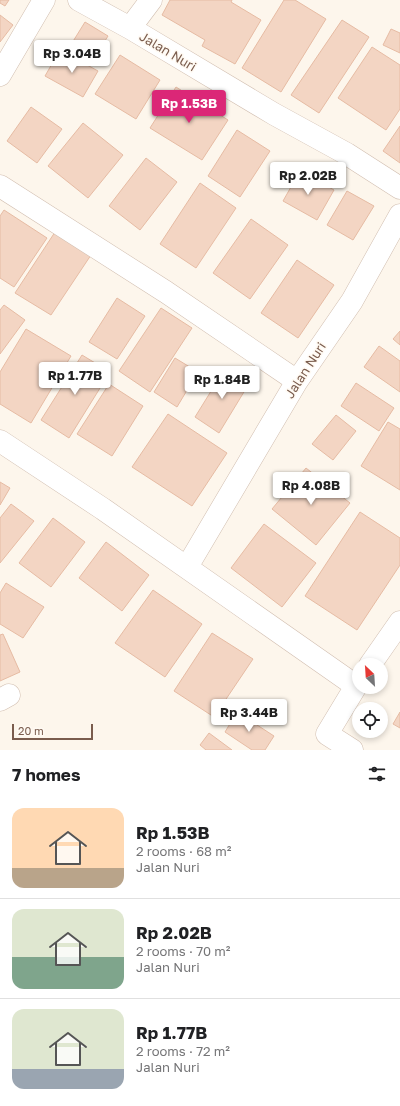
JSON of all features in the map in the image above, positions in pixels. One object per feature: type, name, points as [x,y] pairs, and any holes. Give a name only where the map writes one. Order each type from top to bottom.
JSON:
[{"type":"street","points":[[0,75],[44,0]]},
{"type":"street","name":"Jalan Nuri","points":[[79,0],[130,28],[274,114],[347,154],[400,188]]},
{"type":"street","points":[[130,28],[151,0]]},
{"type":"street","points":[[0,186],[160,287],[297,381]]},
{"type":"street","name":"Jalan Nuri","points":[[187,567],[297,381],[352,301],[400,215]]},
{"type":"street","points":[[0,441],[103,509],[352,681]]},
{"type":"street","points":[[375,658],[400,622]]},
{"type":"street","points":[[352,692],[321,742],[352,750]]},
{"type":"building","points":[[0,0],[9,0],[5,6],[0,3]]},
{"type":"building","points":[[170,0],[232,0],[231,2],[261,20],[235,64],[202,46],[205,40],[162,15]]},
{"type":"building","points":[[284,0],[295,0],[326,19],[281,92],[242,68]]},
{"type":"building","points":[[0,15],[13,25],[0,42]]},
{"type":"building","points":[[342,20],[369,37],[319,113],[291,95]]},
{"type":"building","points":[[85,22],[108,36],[95,57],[72,43]]},
{"type":"building","points":[[391,29],[400,33],[400,53],[383,45]]},
{"type":"building","points":[[372,47],[400,65],[400,109],[386,130],[338,98]]},
{"type":"building","points":[[60,50],[98,71],[83,97],[45,76]]},
{"type":"building","points":[[120,55],[160,80],[136,119],[95,94]]},
{"type":"building","points":[[176,87],[228,120],[202,160],[150,128]]},
{"type":"building","points":[[31,107],[62,129],[37,163],[7,141]]},
{"type":"building","points":[[83,123],[123,155],[88,198],[48,166]]},
{"type":"building","points":[[400,126],[400,163],[383,151]]},
{"type":"building","points":[[237,130],[270,151],[240,197],[208,176]]},
{"type":"building","points":[[146,158],[177,182],[140,230],[109,206]]},
{"type":"building","points":[[300,171],[334,190],[317,220],[283,201]]},
{"type":"building","points":[[200,183],[236,208],[196,268],[160,244]]},
{"type":"building","points":[[347,191],[374,206],[353,240],[327,225]]},
{"type":"building","points":[[4,210],[47,238],[14,287],[0,278],[0,216]]},
{"type":"building","points":[[251,219],[288,245],[250,299],[213,273]]},
{"type":"building","points":[[57,229],[93,252],[51,315],[15,293]]},
{"type":"building","points":[[297,260],[334,285],[298,338],[261,313]]},
{"type":"building","points":[[117,298],[145,316],[117,359],[89,342]]},
{"type":"building","points":[[4,305],[25,320],[0,354],[0,310]]},
{"type":"building","points":[[161,308],[192,328],[150,392],[119,371]]},
{"type":"building","points":[[26,329],[71,356],[31,423],[0,404],[0,372]]},
{"type":"building","points":[[400,331],[400,345],[393,339]]},
{"type":"building","points":[[379,346],[400,361],[400,392],[364,367]]},
{"type":"building","points":[[82,355],[110,372],[69,438],[41,420]]},
{"type":"building","points":[[175,358],[198,372],[177,407],[154,392]]},
{"type":"building","points":[[226,367],[250,382],[219,433],[195,417]]},
{"type":"building","points":[[356,383],[394,408],[379,431],[341,406]]},
{"type":"building","points":[[109,384],[143,406],[112,456],[77,434]]},
{"type":"building","points":[[168,414],[227,453],[192,506],[132,467]]},
{"type":"building","points":[[336,415],[356,431],[333,460],[312,444]]},
{"type":"building","points":[[388,422],[400,429],[400,490],[361,466]]},
{"type":"building","points":[[306,468],[350,503],[316,545],[272,509]]},
{"type":"building","points":[[0,482],[10,488],[0,505]]},
{"type":"building","points":[[11,504],[34,521],[0,563],[0,518]]},
{"type":"building","points":[[360,512],[400,538],[400,565],[357,630],[305,596]]},
{"type":"building","points":[[53,518],[85,542],[51,587],[19,563]]},
{"type":"building","points":[[264,524],[316,563],[282,607],[231,568]]},
{"type":"building","points":[[106,542],[149,575],[122,611],[79,578]]},
{"type":"building","points":[[6,583],[44,607],[23,638],[0,624],[0,593]]},
{"type":"building","points":[[153,590],[202,624],[165,677],[115,643]]},
{"type":"building","points":[[212,633],[253,659],[214,717],[174,691]]},
{"type":"building","points":[[3,634],[20,672],[0,681],[0,635]]},
{"type":"building","points":[[237,712],[274,736],[265,750],[252,750],[225,732]]},
{"type":"building","points":[[400,712],[400,728],[393,724]]},
{"type":"building","points":[[209,733],[232,750],[206,750],[200,745]]}]
